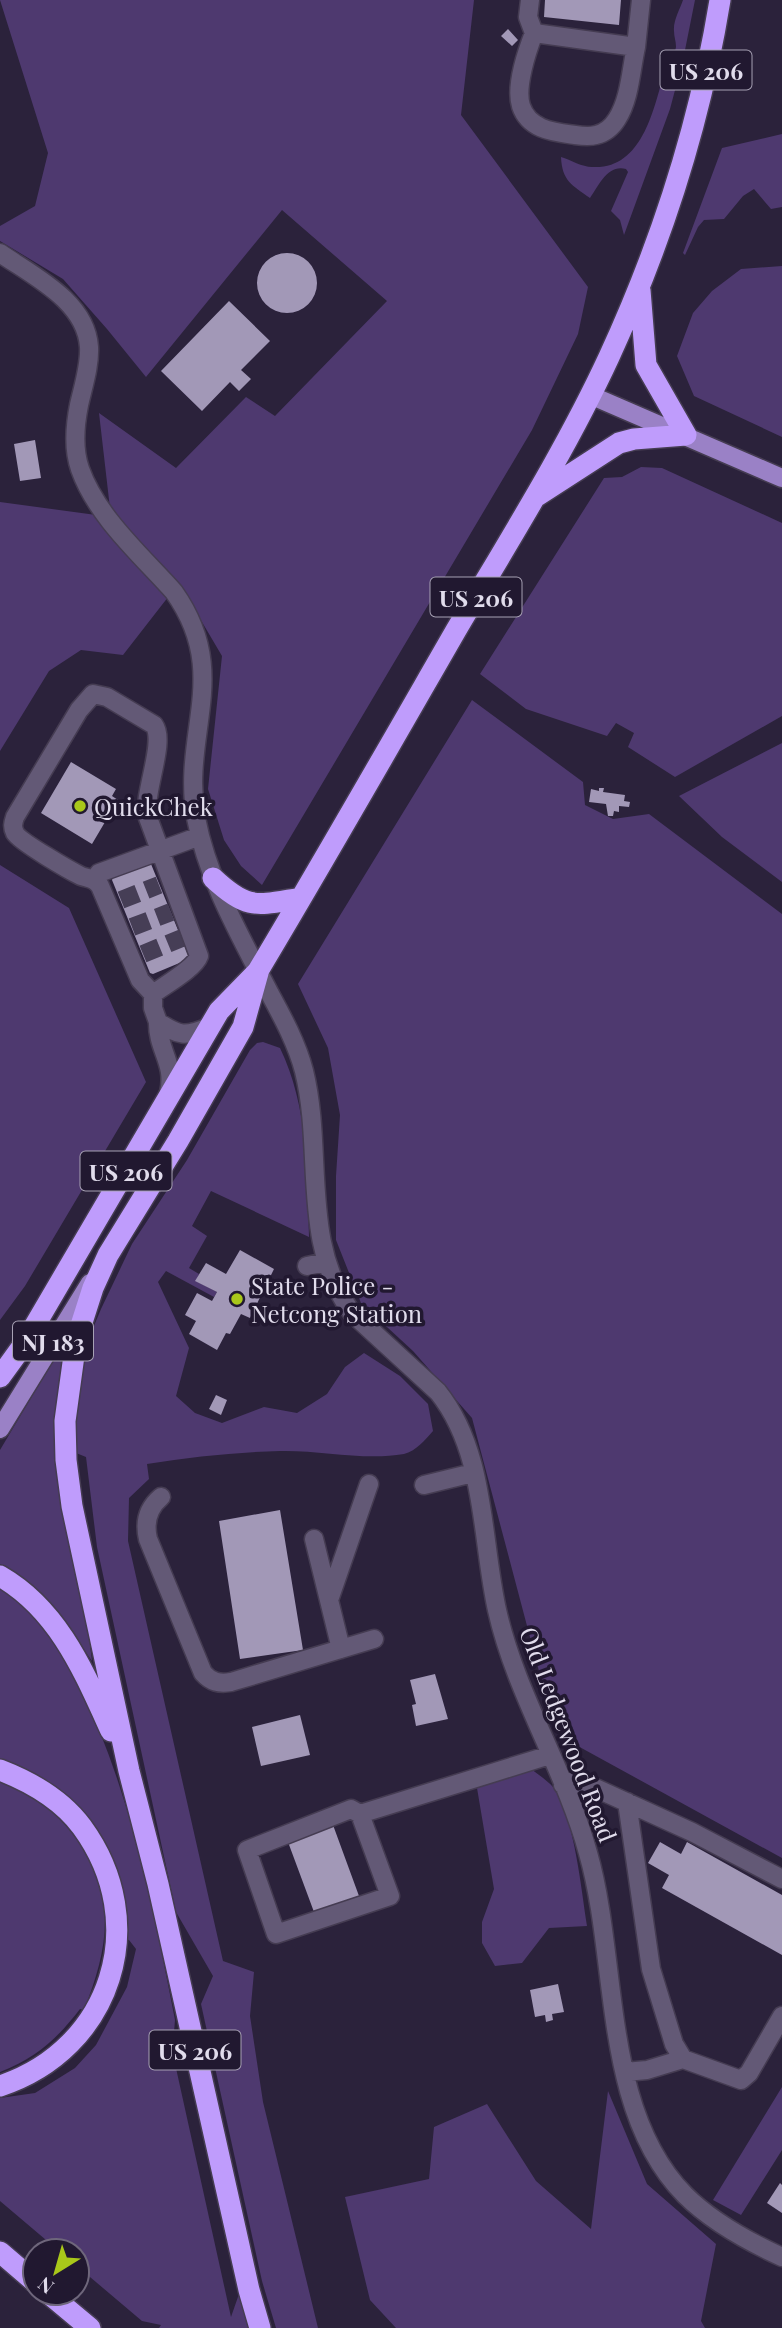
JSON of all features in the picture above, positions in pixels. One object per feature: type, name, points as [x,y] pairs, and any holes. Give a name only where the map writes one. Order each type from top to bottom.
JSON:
[{"type":"highway","name":"US 206","points":[[0,1377],[24,1344],[219,1011],[258,971],[590,395],[662,226],[689,139],[713,44],[720,0]]},
{"type":"highway","points":[[533,498],[619,443],[634,439],[686,435],[646,365],[639,285]]},
{"type":"highway","points":[[213,878],[236,897],[252,905],[301,898]]},
{"type":"highway","name":"US 206","points":[[258,971],[243,1027],[108,1255],[85,1310],[75,1348],[65,1421],[66,1460],[72,1506],[129,1771],[158,1884],[260,2328]]},
{"type":"highway","points":[[0,1576],[34,1601],[63,1636],[83,1670],[129,1771]]},
{"type":"highway","points":[[0,1770],[48,1795],[82,1827],[108,1874],[116,1920],[112,1966],[103,1996],[92,2017],[62,2052],[40,2069],[0,2086]]},
{"type":"highway","points":[[0,2252],[21,2270]]},
{"type":"highway","points":[[65,2307],[90,2328]]},
{"type":"main road","points":[[590,395],[782,478]]},
{"type":"main road","name":"NJ 183","points":[[0,1429],[108,1255]]},
{"type":"street","points":[[530,0],[528,18],[534,33],[525,57],[521,107],[539,127],[547,131],[595,136],[607,130],[617,120],[625,98],[636,47],[641,0]]},
{"type":"street","points":[[534,33],[636,47]]},
{"type":"street","name":"Old Ledgewood Road","points":[[0,253],[51,288],[74,310],[81,322],[88,336],[89,350],[78,414],[76,443],[80,469],[92,496],[111,522],[174,592],[195,630],[204,673],[203,702],[193,762],[194,795],[200,836],[213,878],[283,1020],[303,1069],[314,1147],[319,1226],[326,1262],[341,1297],[352,1312],[427,1380],[448,1405],[461,1433],[474,1473],[498,1614],[510,1657],[585,1842],[596,1886],[625,2072],[643,2132],[682,2192],[698,2208],[729,2229],[782,2257]]},
{"type":"street","points":[[153,994],[196,964],[199,952],[187,936],[165,882],[159,850],[146,809],[159,736],[156,728],[107,697],[93,694],[69,726],[15,817],[13,827],[24,842],[80,875],[94,879],[115,903],[137,956],[140,980],[153,994],[153,1008],[158,1022],[157,1036],[172,1071],[167,1100]]},
{"type":"street","points":[[94,879],[99,873],[200,836]]},
{"type":"street","points":[[158,1022],[173,1032],[185,1035],[209,1027]]},
{"type":"street","points":[[307,1266],[326,1262]]},
{"type":"street","points":[[424,1485],[474,1473]]},
{"type":"street","points":[[329,1600],[369,1484]]},
{"type":"street","points":[[162,1497],[152,1506],[147,1518],[148,1539],[203,1673],[208,1679],[218,1683],[231,1682],[374,1639]]},
{"type":"street","points":[[314,1539],[341,1649]]},
{"type":"street","points":[[360,1814],[390,1896],[276,1934],[247,1850],[351,1810],[360,1814],[550,1755]]},
{"type":"street","points":[[563,1785],[570,1782],[581,1783],[627,1802],[782,1879]]},
{"type":"street","points":[[627,1802],[651,1969],[674,2044],[683,2059],[735,2080],[744,2078],[782,2016]]},
{"type":"street","points":[[625,2072],[647,2070],[683,2059]]},
{"type":"shaded area","points":[[0,0],[474,0],[461,115],[588,287],[578,334],[532,430],[262,885],[241,866],[224,840],[208,789],[222,656],[179,583],[123,655],[81,650],[49,671],[0,751],[0,502],[111,517],[99,413],[176,468],[246,397],[275,416],[387,301],[282,210],[146,377],[63,279],[0,241],[0,226],[35,206],[48,153]]},
{"type":"shaded area","points":[[683,0],[695,0],[683,60],[670,109],[624,235],[620,220],[611,211],[628,172],[626,169],[620,168],[609,173],[590,198],[573,186],[566,177],[561,157],[592,167],[609,165],[622,159],[633,149],[649,122],[664,73],[675,51],[675,23]]},
{"type":"shaded area","points":[[782,134],[782,207],[771,209],[754,189],[743,196],[724,219],[704,220],[685,255],[683,253],[722,148]]},
{"type":"shaded area","points":[[782,266],[782,437],[694,396],[677,356],[693,313],[712,291],[741,269]]},
{"type":"shaded area","points":[[641,467],[662,468],[782,523],[782,716],[675,777],[628,747],[634,733],[616,723],[607,736],[526,709],[480,674],[604,478],[622,477]]},
{"type":"shaded area","points":[[472,700],[583,782],[585,805],[613,819],[649,814],[782,914],[782,1858],[565,1739],[540,1675],[472,1418],[413,1351],[361,1303],[336,1240],[340,1115],[328,1048],[298,984]]},
{"type":"shaded area","points":[[782,743],[782,882],[722,837],[679,796]]},
{"type":"shaded area","points":[[0,865],[69,908],[146,1082],[25,1286],[0,1320]]},
{"type":"shaded area","points":[[263,1042],[280,1048],[296,1093],[305,1141],[309,1237],[211,1191],[192,1226],[207,1236],[189,1268],[199,1274],[196,1281],[217,1292],[214,1297],[166,1271],[158,1282],[189,1348],[176,1396],[195,1413],[222,1423],[264,1407],[297,1413],[327,1394],[345,1367],[364,1353],[400,1376],[428,1404],[433,1431],[412,1450],[389,1456],[247,1452],[147,1464],[149,1479],[129,1498],[128,1541],[223,1961],[254,1972],[250,2016],[263,2102],[318,2328],[276,2328],[262,2281],[201,2004],[213,1976],[176,1912],[97,1547],[86,1457],[76,1453],[76,1409],[81,1374],[88,1340],[101,1309],[132,1244],[187,1160],[250,1050],[257,1043]]},
{"type":"shaded area","points":[[60,1349],[63,1350],[55,1426],[56,1468],[63,1517],[92,1661],[62,1619],[40,1595],[28,1583],[0,1564],[0,1450]]},
{"type":"shaded area","points":[[0,1588],[37,1618],[62,1654],[88,1704],[112,1765],[135,1837],[153,1910],[175,2020],[170,2041],[231,2317],[239,2294],[249,2328],[159,2328],[161,2325],[142,2321],[91,2278],[91,2237],[42,2237],[0,2201],[0,2098],[35,2093],[75,2068],[96,2045],[127,1987],[136,1949],[129,1940],[124,1939],[115,1866],[0,1763]]},
{"type":"shaded area","points":[[531,1769],[554,1788],[563,1805],[576,1857],[587,1926],[549,1928],[522,1963],[495,1966],[482,1943],[482,1922],[494,1889],[477,1788]]},
{"type":"shaded area","points":[[0,1782],[45,1806],[72,1833],[92,1865],[100,1885],[105,1926],[98,1967],[84,2010],[80,2009],[54,2039],[35,2054],[0,2072]]},
{"type":"shaded area","points":[[782,2087],[782,2150],[741,2215],[713,2200]]},
{"type":"shaded area","points":[[608,2091],[647,2184],[716,2244],[701,2321],[705,2328],[396,2328],[370,2300],[345,2197],[429,2179],[434,2127],[487,2104],[536,2181],[591,2229]]},
{"type":"building","points":[[545,0],[621,0],[619,25],[544,17]]},
{"type":"building","points":[[508,29],[518,40],[512,46],[501,36]]},
{"type":"building","points":[[287,253],[304,258],[312,266],[317,283],[312,300],[304,308],[287,313],[270,308],[262,300],[257,283],[262,266],[270,258]]},
{"type":"building","points":[[229,301],[270,341],[241,370],[251,379],[239,391],[230,382],[202,411],[161,371]]},
{"type":"building","points":[[35,440],[41,478],[20,481],[14,444]]},
{"type":"building","name":"QuickChek","points":[[71,762],[116,789],[112,796],[118,800],[92,844],[41,813]]},
{"type":"building","points":[[599,788],[604,788],[603,792],[625,795],[624,801],[630,802],[629,807],[619,806],[619,812],[614,811],[613,816],[608,816],[606,804],[589,802],[591,789],[599,791]]},
{"type":"building","name":"QuickChek","points":[[149,863],[189,957],[153,974],[150,973],[112,880],[113,877]]},
{"type":"building","name":"State Police - Netcong Station","points":[[240,1250],[274,1269],[250,1318],[241,1314],[217,1350],[189,1334],[196,1321],[185,1315],[197,1293],[212,1301],[217,1292],[195,1281],[206,1263],[226,1274]]},
{"type":"building","points":[[216,1395],[227,1400],[221,1415],[209,1409]]},
{"type":"building","points":[[280,1510],[303,1650],[240,1659],[219,1521]]},
{"type":"building","points":[[435,1674],[448,1719],[416,1726],[412,1705],[416,1704],[410,1680]]},
{"type":"building","points":[[300,1715],[310,1755],[261,1766],[252,1727]]},
{"type":"building","points":[[333,1825],[359,1896],[314,1912],[288,1842]]},
{"type":"building","points":[[660,1842],[681,1854],[687,1842],[782,1895],[782,1955],[662,1888],[669,1875],[648,1863]]},
{"type":"building","points":[[558,1984],[564,2012],[552,2014],[553,2020],[546,2022],[545,2015],[535,2017],[530,1990]]},
{"type":"building","points":[[780,2183],[782,2185],[782,2213],[767,2203]]},
{"type":"tunnel","points":[[121,900],[159,885]]},
{"type":"tunnel","points":[[132,927],[171,912]]},
{"type":"tunnel","points":[[143,954],[182,938]]},
{"type":"place","name":"QuickChek","points":[[80,806]]},
{"type":"place","name":"State Police - Netcong Station","points":[[237,1299]]}]
